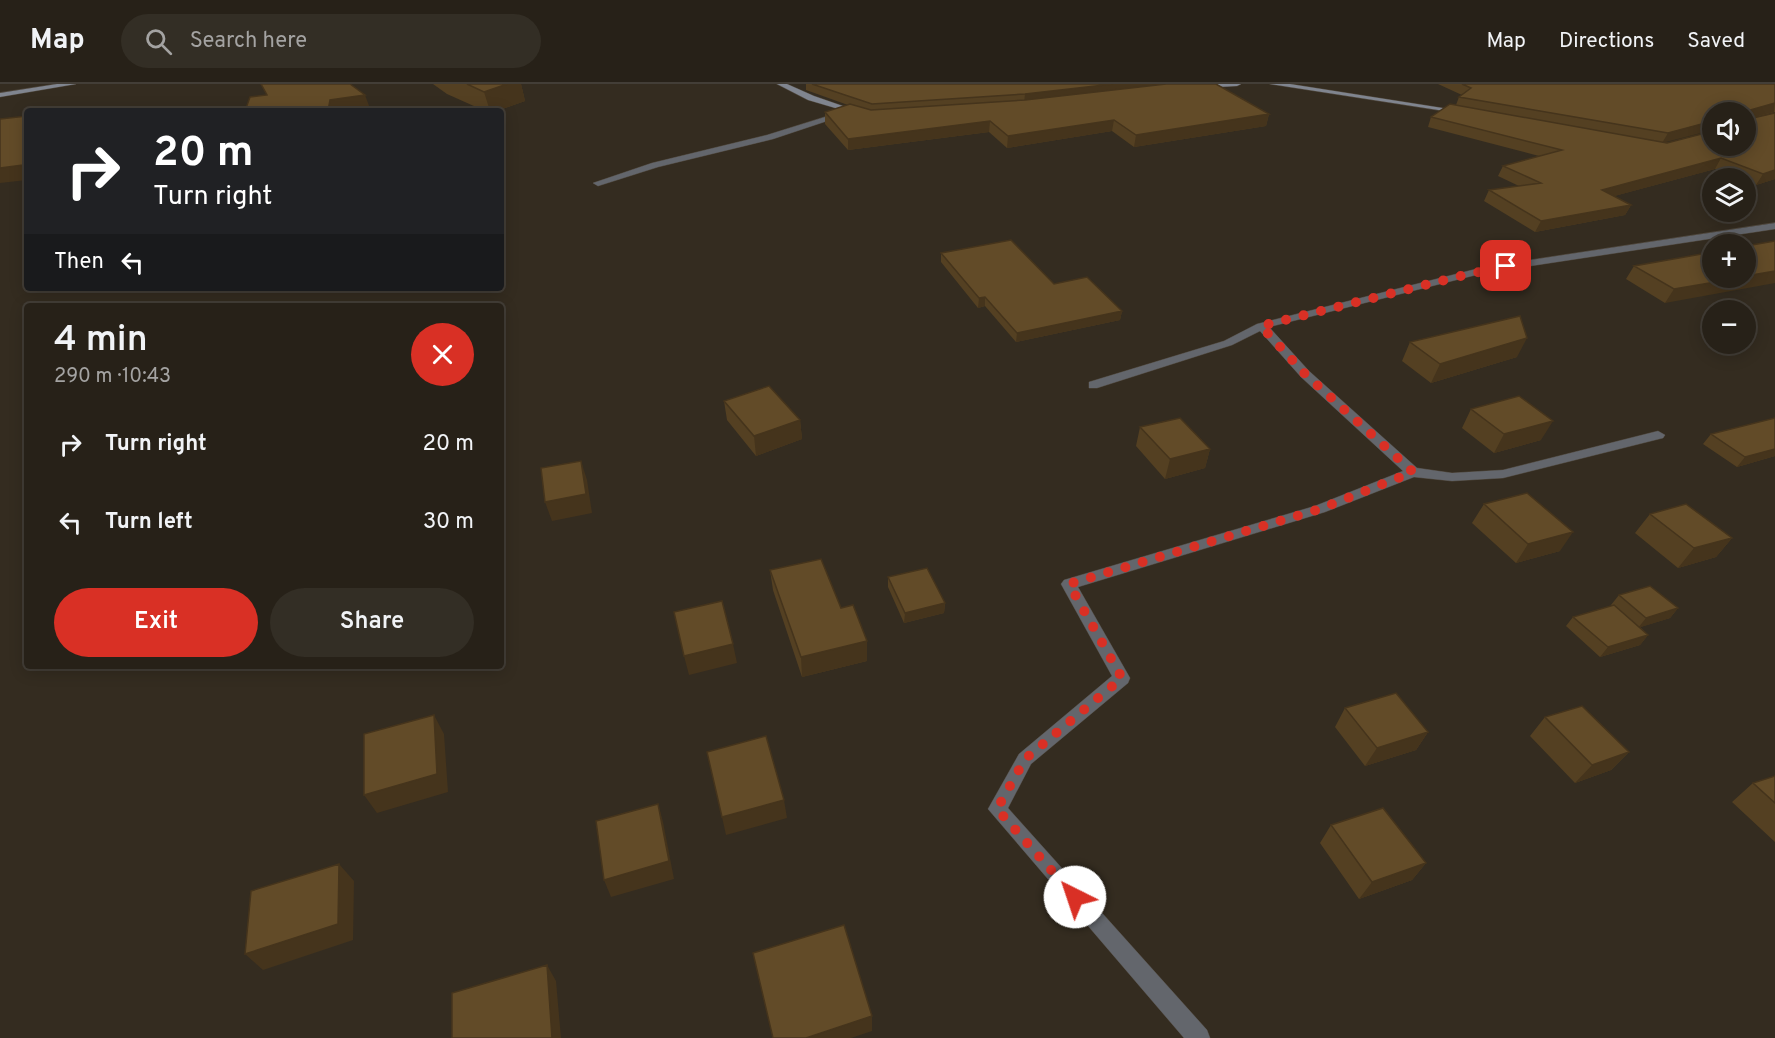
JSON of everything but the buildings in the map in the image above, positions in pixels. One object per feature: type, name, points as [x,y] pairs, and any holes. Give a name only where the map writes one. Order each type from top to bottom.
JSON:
[{"type":"main road","points":[[0,95],[72,84]]},
{"type":"main road","points":[[781,84],[811,98],[871,117]]},
{"type":"main road","points":[[1187,87],[1237,84]]},
{"type":"main road","points":[[1274,84],[1471,113]]},
{"type":"street","points":[[598,183],[655,165],[770,137],[852,111]]},
{"type":"street","points":[[1093,385],[1228,343],[1261,326],[1484,270],[1775,225]]},
{"type":"street","points":[[1261,326],[1305,374],[1413,472]]},
{"type":"street","points":[[1199,1038],[997,809],[1025,759],[1122,678],[1069,584],[1320,509],[1413,472],[1452,477],[1503,474],[1658,435]]},
{"type":"route","points":[[1075,897],[997,809],[1025,759],[1122,678],[1069,584],[1320,509],[1413,472],[1305,374],[1261,326],[1506,266]]}]
